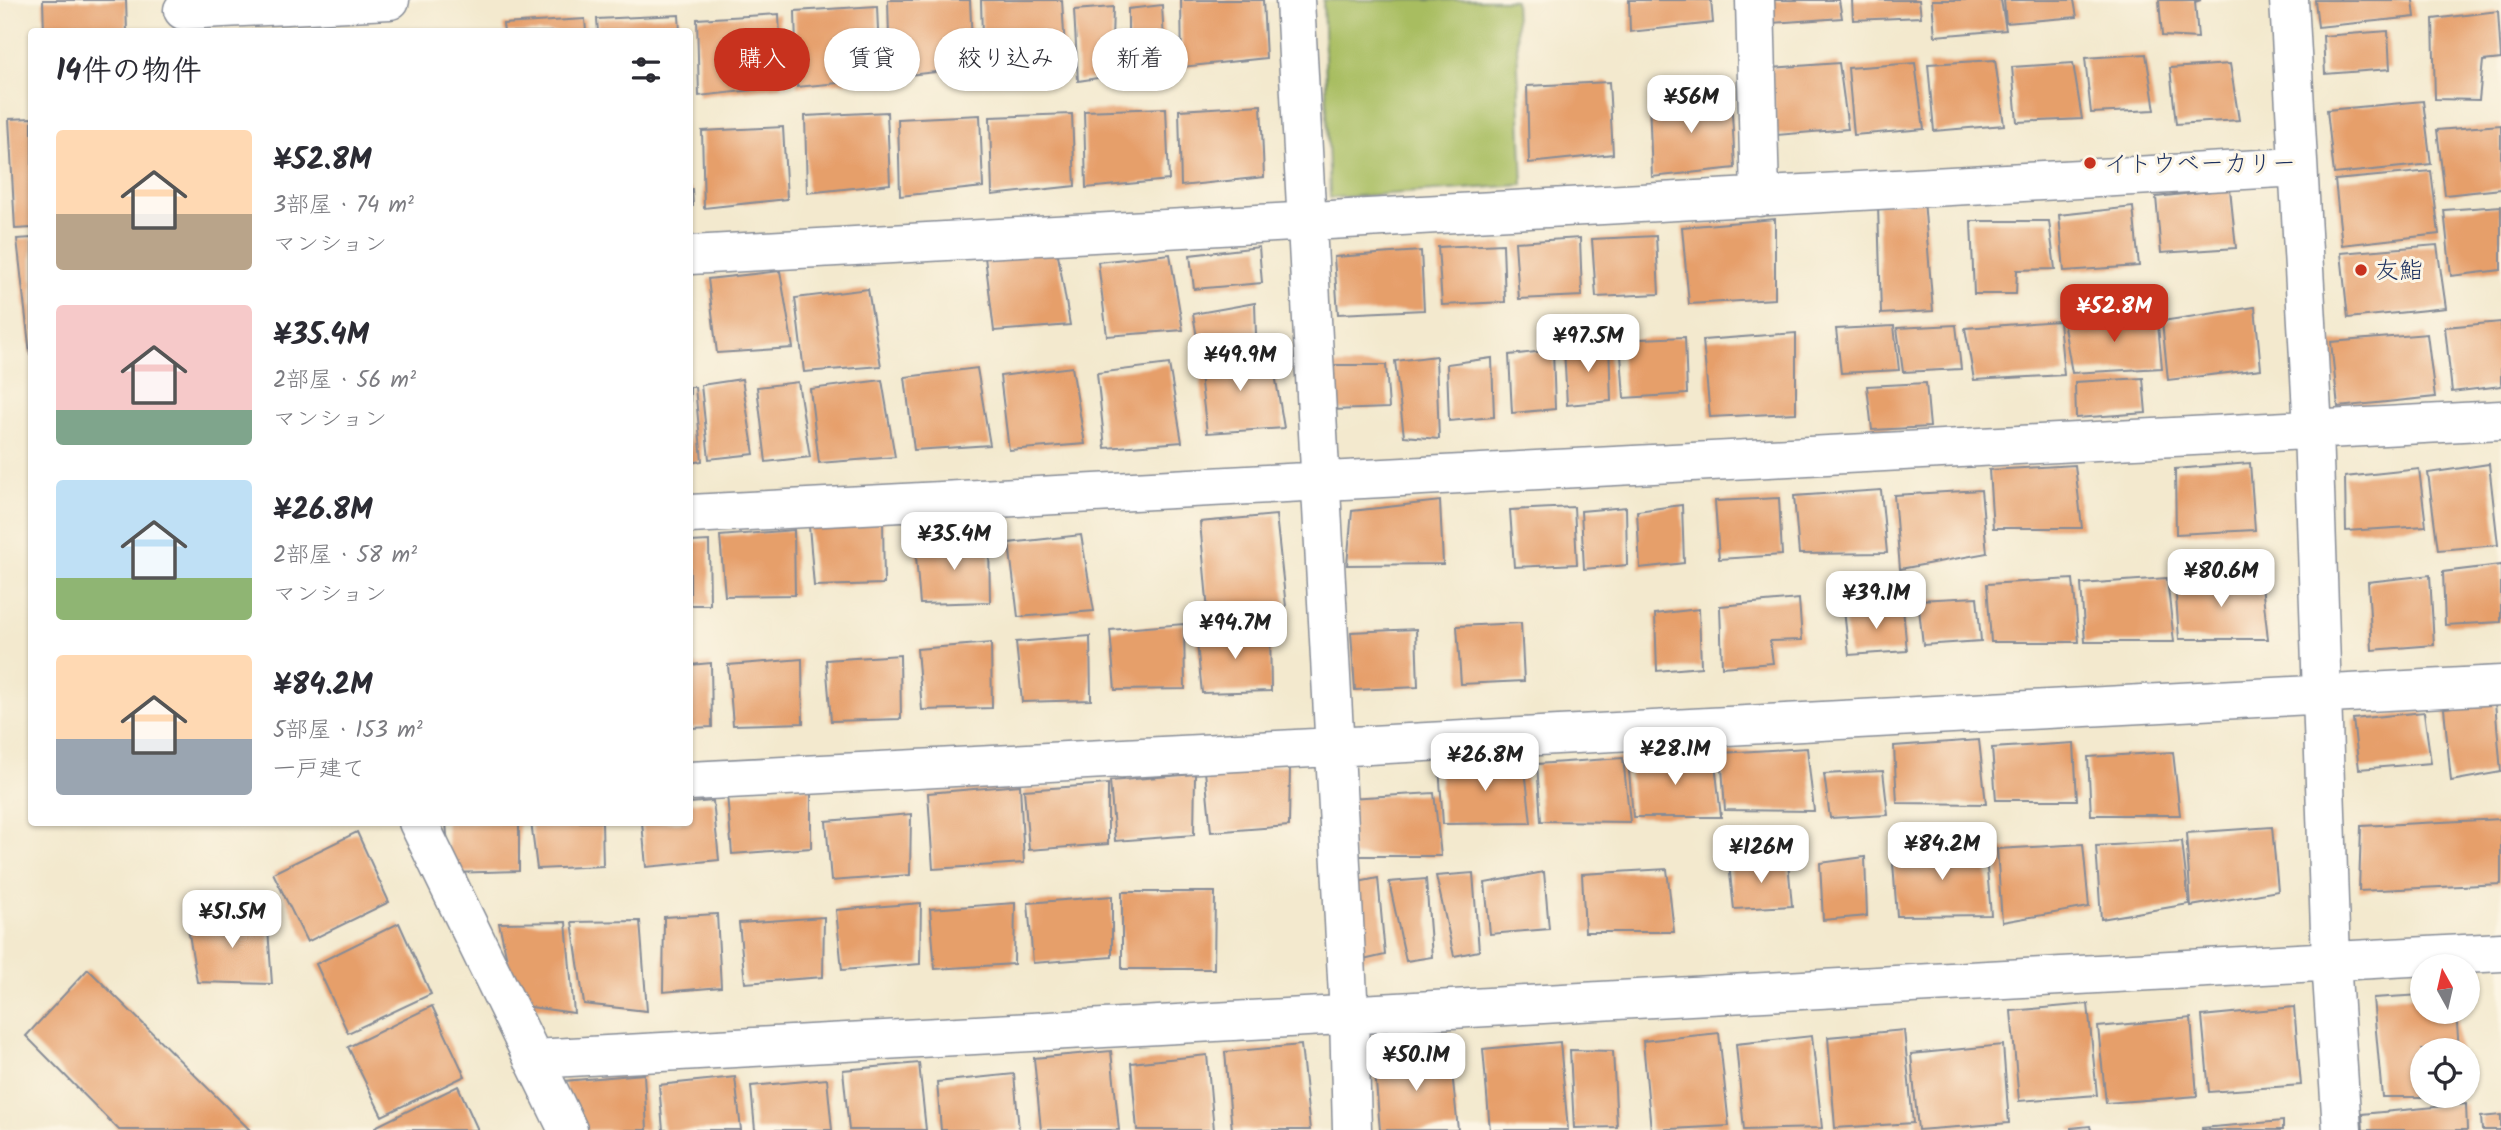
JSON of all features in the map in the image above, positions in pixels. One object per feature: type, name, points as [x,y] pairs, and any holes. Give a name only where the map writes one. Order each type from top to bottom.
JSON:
[{"type":"street","points":[[183,14],[390,0]]},
{"type":"street","points":[[1295,0],[1349,1015],[1352,1130]]},
{"type":"street","points":[[1755,0],[1760,197]]},
{"type":"street","points":[[2289,0],[2313,430],[2331,960],[2342,1130]]},
{"type":"street","points":[[693,255],[2298,167]]},
{"type":"street","points":[[693,514],[2501,419]]},
{"type":"street","points":[[693,780],[2501,685]]},
{"type":"street","points":[[420,826],[568,1130]]},
{"type":"street","points":[[533,1059],[2501,952]]},
{"type":"green space","points":[[1323,0],[1515,0],[1523,185],[1330,198]]},
{"type":"building","points":[[43,0],[126,0],[127,28],[44,28]]},
{"type":"building","points":[[888,0],[970,0],[971,28],[934,28],[934,72],[920,74],[920,28],[889,28]]},
{"type":"building","points":[[981,0],[1062,0],[1064,28],[982,28]]},
{"type":"building","points":[[1181,0],[1263,0],[1266,58],[1188,66],[1188,28],[1181,28]]},
{"type":"building","points":[[1629,0],[1711,0],[1713,23],[1630,32]]},
{"type":"building","points":[[1770,0],[1839,0],[1842,18],[1772,23]]},
{"type":"building","points":[[1852,0],[1919,0],[1921,17],[1853,20]]},
{"type":"building","points":[[1932,0],[2001,0],[2006,30],[1935,36]]},
{"type":"building","points":[[2004,0],[2074,0],[2077,17],[2006,23]]},
{"type":"building","points":[[2159,0],[2201,0],[2195,2],[2198,38],[2162,36]]},
{"type":"building","points":[[2315,0],[2413,0],[2415,17],[2318,27]]},
{"type":"building","points":[[1162,5],[1163,28],[1128,28],[1128,9]]},
{"type":"building","points":[[877,6],[878,28],[824,28],[824,84],[810,86],[810,28],[795,28],[795,11]]},
{"type":"building","points":[[1113,7],[1112,28],[1092,28],[1092,79],[1078,81],[1078,28],[1075,28],[1074,10]]},
{"type":"building","points":[[2498,11],[2501,59],[2483,61],[2479,100],[2435,99],[2433,19]]},
{"type":"building","points":[[779,14],[780,28],[714,28],[714,91],[745,91],[699,96],[697,19]]},
{"type":"building","points":[[679,15],[680,28],[598,28],[597,19]]},
{"type":"building","points":[[585,19],[586,28],[504,28],[503,24]]},
{"type":"building","points":[[2388,31],[2390,69],[2325,74],[2323,36]]},
{"type":"building","points":[[2146,54],[2155,110],[2091,113],[2085,58]]},
{"type":"building","points":[[1995,60],[2004,125],[1934,131],[1928,64]]},
{"type":"building","points":[[1839,63],[1848,129],[1777,135],[1771,68]]},
{"type":"building","points":[[1915,63],[1924,129],[1854,135],[1848,68]]},
{"type":"building","points":[[2073,63],[2082,119],[2017,122],[2012,67]]},
{"type":"building","points":[[2230,64],[2239,120],[2176,124],[2170,68]]},
{"type":"building","points":[[1609,82],[1613,154],[1529,163],[1527,86]]},
{"type":"building","points":[[1731,95],[1735,168],[1652,177],[1649,100]]},
{"type":"building","points":[[2423,101],[2431,164],[2334,174],[2327,110]]},
{"type":"building","points":[[1261,105],[1264,177],[1181,186],[1179,110]]},
{"type":"building","points":[[1166,108],[1169,180],[1086,188],[1084,111]]},
{"type":"building","points":[[887,112],[890,184],[807,193],[805,116]]},
{"type":"building","points":[[1072,114],[1075,186],[992,195],[990,117]]},
{"type":"building","points":[[980,115],[983,187],[900,196],[898,119]]},
{"type":"building","points":[[28,118],[28,228],[15,229],[9,119]]},
{"type":"building","points":[[2501,125],[2501,189],[2445,195],[2437,130]]},
{"type":"building","points":[[783,127],[787,199],[704,208],[702,131]]},
{"type":"building","points":[[2431,171],[2439,234],[2342,245],[2335,180]]},
{"type":"building","points":[[2230,189],[2236,248],[2161,253],[2156,197]]},
{"type":"building","points":[[1924,200],[1933,311],[1881,314],[1878,204]]},
{"type":"building","points":[[2501,206],[2501,270],[2451,276],[2444,210]]},
{"type":"building","points":[[2133,207],[2139,266],[2064,271],[2059,215]]},
{"type":"building","points":[[1775,219],[1775,299],[1689,304],[1682,227]]},
{"type":"building","points":[[1971,221],[2049,221],[2055,269],[2017,270],[2016,294],[1974,294]]},
{"type":"building","points":[[1656,236],[1659,294],[1596,297],[1592,239]]},
{"type":"building","points":[[28,238],[28,336],[17,239]]},
{"type":"building","points":[[1580,238],[1582,296],[1519,299],[1515,242]]},
{"type":"building","points":[[1503,244],[1505,302],[1442,305],[1438,247]]},
{"type":"building","points":[[2437,245],[2446,308],[2348,318],[2341,253]]},
{"type":"building","points":[[1259,247],[1262,283],[1194,289],[1190,255]]},
{"type":"building","points":[[1057,249],[1070,325],[994,331],[985,257]]},
{"type":"building","points":[[1421,251],[1424,310],[1338,314],[1334,257]]},
{"type":"building","points":[[1170,254],[1183,330],[1107,336],[1098,262]]},
{"type":"building","points":[[780,271],[793,348],[717,353],[708,279]]},
{"type":"building","points":[[868,289],[881,366],[804,372],[795,298]]},
{"type":"building","points":[[1255,303],[1256,335],[1197,338],[1193,314]]},
{"type":"building","points":[[2255,307],[2261,369],[2168,380],[2162,321]]},
{"type":"building","points":[[2157,314],[2162,368],[2072,373],[2063,321]]},
{"type":"building","points":[[2059,321],[2064,375],[1974,380],[1965,328]]},
{"type":"building","points":[[2501,322],[2501,386],[2452,392],[2445,327]]},
{"type":"building","points":[[1956,325],[1961,369],[1903,372],[1897,328]]},
{"type":"building","points":[[1894,326],[1899,370],[1841,373],[1836,329]]},
{"type":"building","points":[[1796,333],[1796,413],[1710,417],[1703,340]]},
{"type":"building","points":[[2427,334],[2435,397],[2338,407],[2331,342]]},
{"type":"building","points":[[1685,337],[1687,394],[1624,398],[1620,340]]},
{"type":"building","points":[[1609,343],[1611,401],[1567,405],[1564,347]]},
{"type":"building","points":[[1271,350],[1284,428],[1207,433],[1198,359]]},
{"type":"building","points":[[1553,350],[1555,409],[1512,413],[1509,355]]},
{"type":"building","points":[[1436,356],[1439,439],[1404,436],[1395,361]]},
{"type":"building","points":[[1492,358],[1494,417],[1449,421],[1447,364]]},
{"type":"building","points":[[1169,364],[1182,442],[1105,448],[1097,373]]},
{"type":"building","points":[[1327,365],[1386,365],[1389,408],[1331,410]]},
{"type":"building","points":[[1072,367],[1085,444],[1009,450],[1000,376]]},
{"type":"building","points":[[977,368],[990,445],[914,450],[905,377]]},
{"type":"building","points":[[2143,378],[2146,413],[2076,418],[2075,382]]},
{"type":"building","points":[[742,379],[754,454],[709,459],[701,385]]},
{"type":"building","points":[[882,380],[895,457],[819,463],[810,389]]},
{"type":"building","points":[[798,382],[810,457],[766,462],[757,387]]},
{"type":"building","points":[[1926,383],[1930,427],[1872,430],[1867,386]]},
{"type":"building","points":[[693,387],[695,387],[702,461],[693,462]]},
{"type":"building","points":[[2250,463],[2255,530],[2176,534],[2175,469]]},
{"type":"building","points":[[2489,464],[2498,545],[2438,550],[2428,473]]},
{"type":"building","points":[[2075,465],[2082,528],[1993,528],[1989,470]]},
{"type":"building","points":[[2419,469],[2426,526],[2346,531],[2345,477]]},
{"type":"building","points":[[1881,490],[1887,553],[1799,554],[1794,496]]},
{"type":"building","points":[[1981,490],[1987,553],[1900,569],[1894,495]]},
{"type":"building","points":[[1779,498],[1782,555],[1719,559],[1715,501]]},
{"type":"building","points":[[1440,501],[1443,564],[1347,565],[1352,511]]},
{"type":"building","points":[[1682,505],[1684,563],[1640,568],[1637,511]]},
{"type":"building","points":[[1574,507],[1577,564],[1514,567],[1510,510]]},
{"type":"building","points":[[1626,507],[1627,565],[1584,569],[1581,511]]},
{"type":"building","points":[[1276,515],[1286,607],[1208,612],[1200,522]]},
{"type":"building","points":[[883,520],[884,584],[814,586],[809,526]]},
{"type":"building","points":[[794,530],[795,595],[725,596],[720,536]]},
{"type":"building","points":[[1081,535],[1094,611],[1018,617],[1009,543]]},
{"type":"building","points":[[989,538],[990,602],[920,604],[915,544]]},
{"type":"building","points":[[709,541],[710,605],[693,605],[693,542]]},
{"type":"building","points":[[2501,565],[2501,622],[2445,625],[2443,572]]},
{"type":"building","points":[[2430,575],[2434,645],[2372,650],[2368,582]]},
{"type":"building","points":[[2261,576],[2268,639],[2179,639],[2175,581]]},
{"type":"building","points":[[2167,578],[2174,642],[2085,642],[2081,584]]},
{"type":"building","points":[[2073,579],[2079,642],[1991,642],[1987,584]]},
{"type":"building","points":[[1977,597],[1981,641],[1923,645],[1918,600]]},
{"type":"building","points":[[1799,599],[1802,640],[1770,641],[1773,663],[1722,667],[1720,606]]},
{"type":"building","points":[[1903,608],[1907,651],[1849,655],[1844,610]]},
{"type":"building","points":[[1699,609],[1701,667],[1657,671],[1655,614]]},
{"type":"building","points":[[1521,623],[1524,681],[1461,684],[1457,626]]},
{"type":"building","points":[[1184,624],[1185,689],[1115,690],[1110,630]]},
{"type":"building","points":[[1270,627],[1271,691],[1202,693],[1196,633]]},
{"type":"building","points":[[1416,629],[1418,687],[1355,690],[1351,632]]},
{"type":"building","points":[[1090,636],[1091,700],[1022,702],[1016,642]]},
{"type":"building","points":[[991,643],[992,708],[922,710],[917,649]]},
{"type":"building","points":[[900,655],[901,719],[831,721],[826,660]]},
{"type":"building","points":[[802,659],[803,723],[733,725],[728,665]]},
{"type":"building","points":[[711,663],[712,727],[693,728],[693,665]]},
{"type":"building","points":[[2495,702],[2501,772],[2451,781],[2444,708]]},
{"type":"building","points":[[2424,712],[2431,763],[2359,769],[2353,719]]},
{"type":"building","points":[[1979,740],[1986,804],[1897,803],[1894,746]]},
{"type":"building","points":[[2074,743],[2077,800],[1996,800],[1992,748]]},
{"type":"building","points":[[1807,748],[1814,811],[1725,810],[1721,753]]},
{"type":"building","points":[[2173,752],[2180,815],[2091,815],[2088,757]]},
{"type":"building","points":[[1714,754],[1721,817],[1633,817],[1628,760]]},
{"type":"building","points":[[1623,758],[1630,822],[1541,821],[1537,764]]},
{"type":"building","points":[[1524,760],[1531,823],[1443,824],[1439,766]]},
{"type":"building","points":[[1290,765],[1289,826],[1211,832],[1205,771]]},
{"type":"building","points":[[1883,771],[1888,815],[1830,818],[1824,774]]},
{"type":"building","points":[[1195,774],[1194,835],[1115,841],[1110,781]]},
{"type":"building","points":[[1108,784],[1108,844],[1029,850],[1024,790]]},
{"type":"building","points":[[1020,785],[1024,863],[933,869],[928,793]]},
{"type":"building","points":[[811,788],[811,848],[732,854],[727,794]]},
{"type":"building","points":[[1434,793],[1441,856],[1352,856],[1348,798]]},
{"type":"building","points":[[713,801],[719,860],[646,867],[642,826],[693,826],[693,803]]},
{"type":"building","points":[[911,814],[910,875],[831,881],[826,821]]},
{"type":"building","points":[[2501,819],[2501,884],[2359,891],[2361,826]]},
{"type":"building","points":[[446,826],[519,826],[519,871],[450,873]]},
{"type":"building","points":[[532,826],[602,826],[603,866],[537,869]]},
{"type":"building","points":[[2272,827],[2278,891],[2191,906],[2186,833]]},
{"type":"building","points":[[357,832],[389,902],[307,942],[273,873]]},
{"type":"building","points":[[2182,841],[2189,904],[2101,919],[2096,846]]},
{"type":"building","points":[[2083,844],[2089,907],[2002,922],[1997,849]]},
{"type":"building","points":[[1985,846],[1991,915],[1897,916],[1892,850]]},
{"type":"building","points":[[1865,857],[1867,916],[1823,920],[1820,863]]},
{"type":"building","points":[[1788,862],[1792,906],[1734,909],[1729,865]]},
{"type":"building","points":[[1667,869],[1674,932],[1585,932],[1582,874]]},
{"type":"building","points":[[1544,872],[1549,929],[1490,934],[1485,883]]},
{"type":"building","points":[[1473,873],[1479,951],[1454,956],[1436,876]]},
{"type":"building","points":[[1378,878],[1385,955],[1359,961],[1353,883]]},
{"type":"building","points":[[1426,879],[1432,957],[1406,961],[1389,882]]},
{"type":"building","points":[[1122,892],[1215,892],[1214,969],[1122,969]]},
{"type":"building","points":[[1112,896],[1112,957],[1033,963],[1028,903]]},
{"type":"building","points":[[921,903],[920,964],[842,970],[836,910]]},
{"type":"building","points":[[1015,903],[1014,964],[935,969],[930,909]]},
{"type":"building","points":[[717,914],[721,987],[663,992],[664,917]]},
{"type":"building","points":[[267,915],[272,984],[197,982],[187,922]]},
{"type":"building","points":[[824,917],[823,977],[745,983],[739,923]]},
{"type":"building","points":[[640,921],[647,1011],[584,1004],[572,922]]},
{"type":"building","points":[[566,922],[574,1013],[517,1005],[499,923]]},
{"type":"building","points":[[399,923],[431,994],[348,1033],[316,964]]},
{"type":"building","points":[[88,969],[250,1130],[119,1130],[26,1036]]},
{"type":"building","points":[[2410,996],[2410,1024],[2457,1024],[2458,1038],[2410,1038],[2410,1097],[2382,1097],[2373,998]]},
{"type":"building","points":[[2088,1004],[2097,1095],[2019,1101],[2011,1011]]},
{"type":"building","points":[[432,1006],[465,1076],[382,1116],[348,1047]]},
{"type":"building","points":[[2294,1007],[2301,1085],[2209,1092],[2202,1016]]},
{"type":"building","points":[[2191,1018],[2197,1096],[2106,1103],[2098,1027]]},
{"type":"building","points":[[1904,1030],[1913,1123],[1835,1128],[1828,1037]]},
{"type":"building","points":[[1719,1033],[1729,1126],[1651,1130],[1643,1041]]},
{"type":"building","points":[[1812,1036],[1822,1128],[1744,1130],[1736,1044]]},
{"type":"building","points":[[1560,1042],[1568,1130],[1490,1130],[1483,1049]]},
{"type":"building","points":[[1301,1045],[1310,1130],[1232,1130],[1225,1052]]},
{"type":"building","points":[[2003,1045],[2009,1123],[1918,1130],[1911,1054]]},
{"type":"building","points":[[1570,1050],[1613,1051],[1617,1127],[1574,1128]]},
{"type":"building","points":[[1111,1051],[1119,1130],[1041,1130],[1034,1058]]},
{"type":"building","points":[[1450,1052],[1458,1130],[1380,1130],[1374,1059]]},
{"type":"building","points":[[1207,1055],[1214,1130],[1137,1130],[1131,1063]]},
{"type":"building","points":[[919,1063],[926,1130],[849,1130],[843,1070]]},
{"type":"building","points":[[644,1074],[647,1130],[572,1130],[564,1081]]},
{"type":"building","points":[[1014,1074],[1019,1130],[941,1130],[937,1082]]},
{"type":"building","points":[[735,1077],[741,1130],[663,1130],[659,1085]]},
{"type":"building","points":[[827,1079],[832,1130],[755,1130],[751,1086]]},
{"type":"building","points":[[458,1086],[478,1130],[376,1130],[375,1127]]},
{"type":"building","points":[[2424,1108],[2466,1108],[2467,1130],[2363,1130],[2362,1114]]},
{"type":"building","points":[[2501,1115],[2501,1130],[2482,1130],[2481,1117]]},
{"type":"building","points":[[2283,1121],[2283,1130],[2202,1130],[2202,1128]]},
{"type":"building","points":[[2090,1126],[2091,1130],[2071,1130],[2071,1128]]},
{"type":"place","name":"イトウベーカリー","points":[[2090,163]]},
{"type":"place","name":"友鮨","points":[[2361,270]]}]
